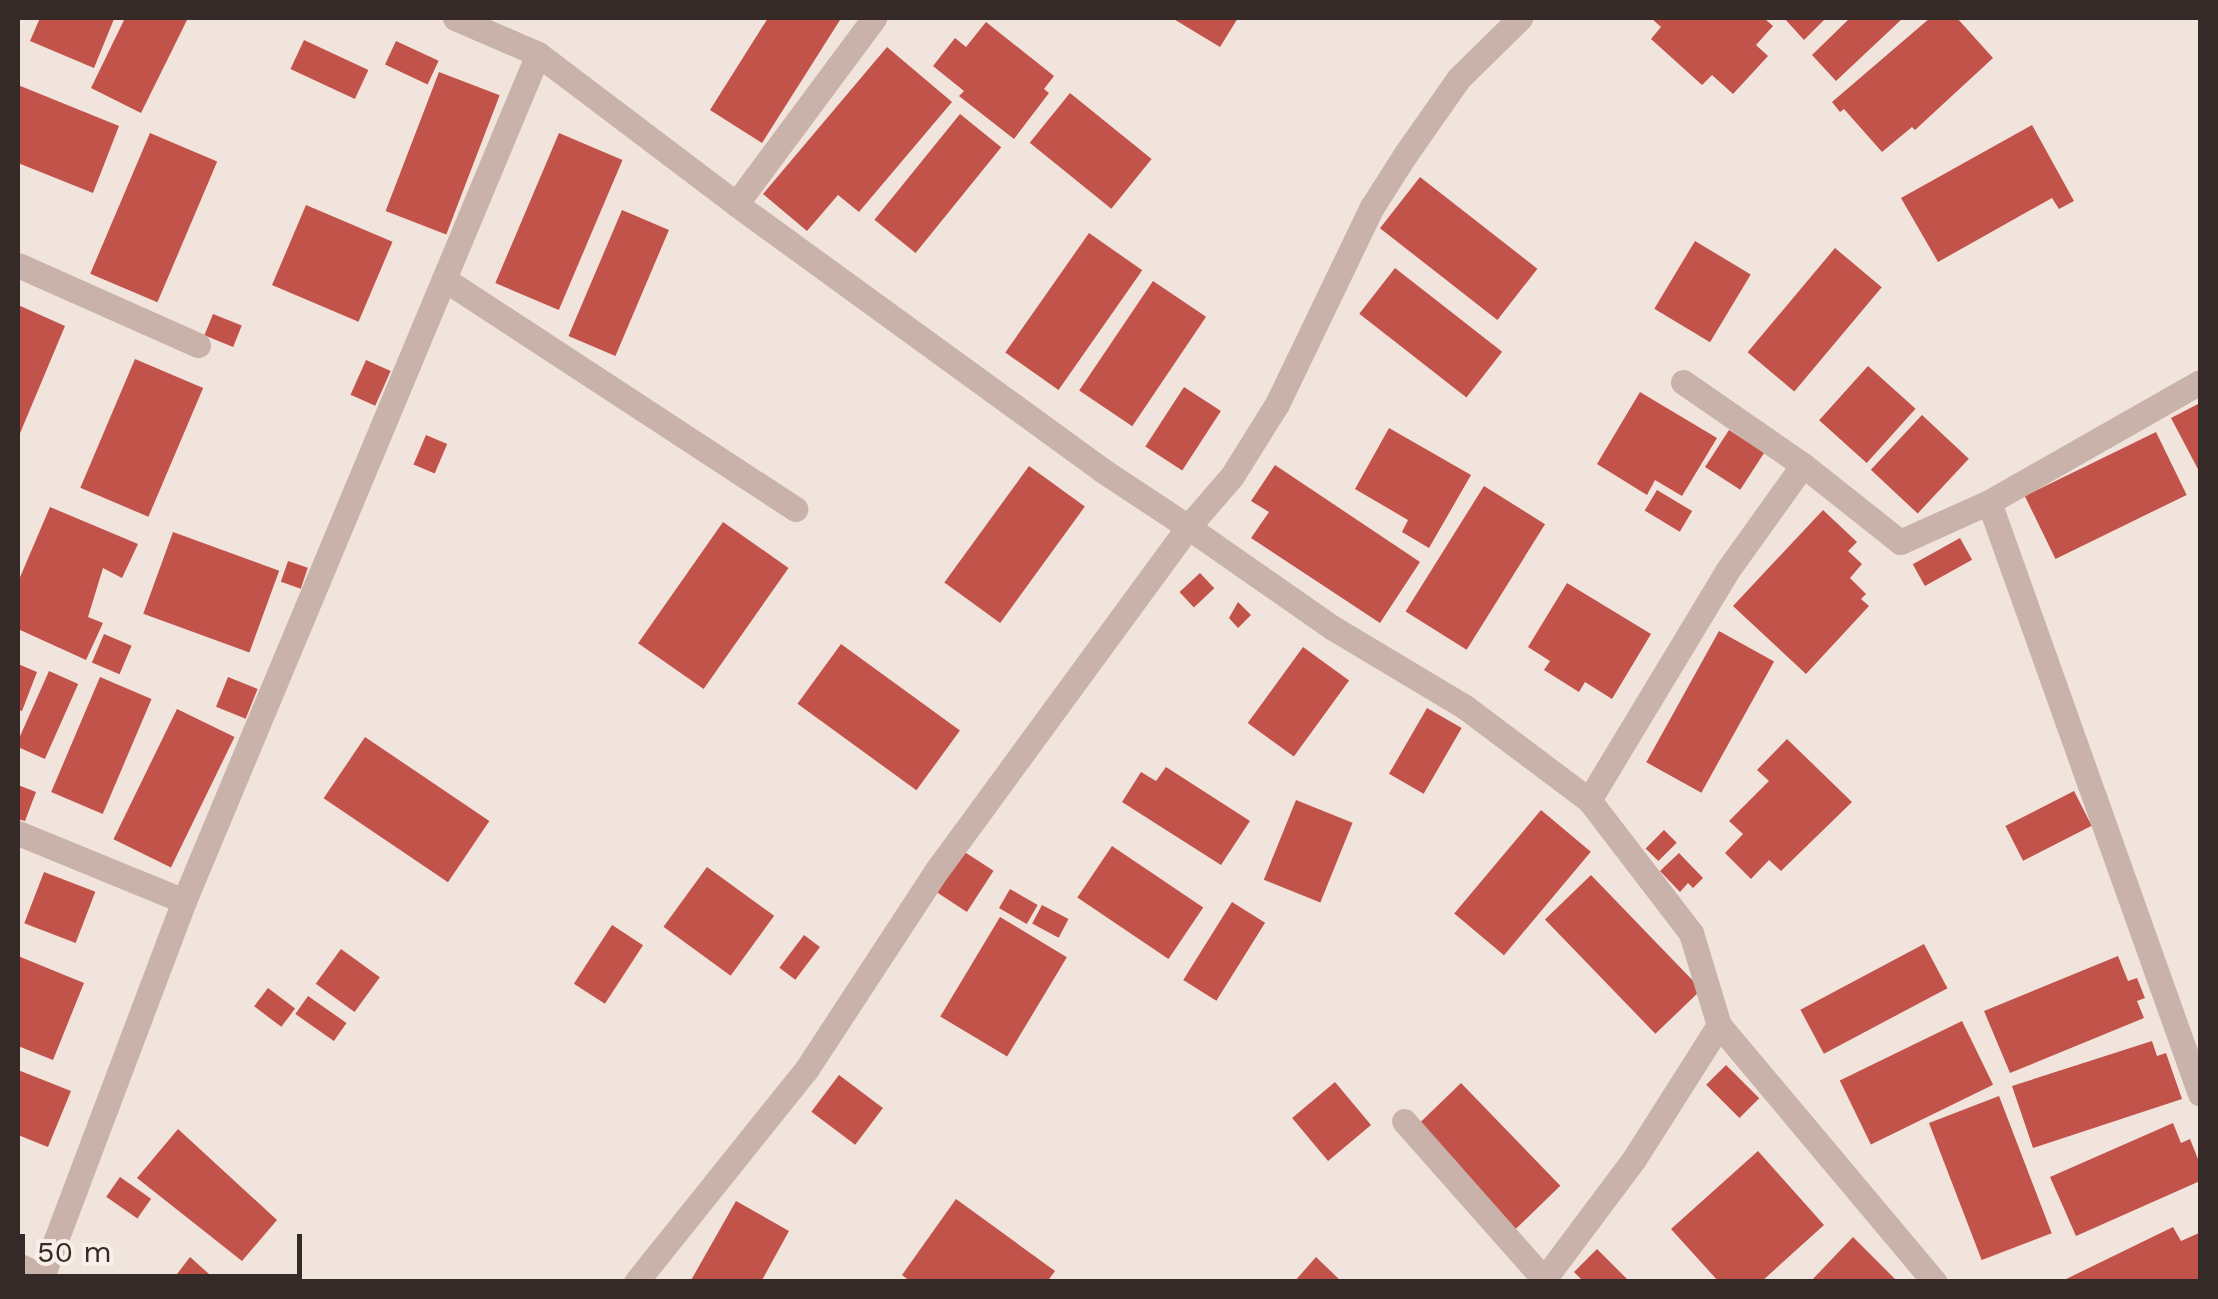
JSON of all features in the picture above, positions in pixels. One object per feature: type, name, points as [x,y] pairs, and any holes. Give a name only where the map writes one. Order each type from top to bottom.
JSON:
[{"type":"street","points":[[455,18],[538,54],[736,204],[1102,470],[1334,628],[1465,708],[1589,800],[1691,934],[1719,1025],[1935,1282]]},
{"type":"street","points":[[736,204],[874,18]]},
{"type":"street","points":[[636,1282],[806,1070],[937,870],[1188,527],[1232,476],[1277,404],[1372,207],[1404,155],[1459,78],[1520,18]]},
{"type":"street","points":[[18,1265],[41,1279],[184,901],[538,54]]},
{"type":"street","points":[[18,265],[198,344]]},
{"type":"street","points":[[444,279],[795,510]]},
{"type":"street","points":[[1684,382],[1803,465],[1900,542],[1989,502],[2200,382]]},
{"type":"street","points":[[1589,800],[1727,571],[1803,465]]},
{"type":"street","points":[[1989,502],[2200,1094]]},
{"type":"street","points":[[18,833],[184,901]]},
{"type":"street","points":[[1404,1121],[1543,1280],[1634,1159],[1719,1025]]},
{"type":"building","points":[[40,18],[114,19],[94,68],[30,41]]},
{"type":"building","points":[[125,18],[188,18],[141,113],[91,88]]},
{"type":"building","points":[[768,18],[840,20],[762,143],[710,110]]},
{"type":"building","points":[[1172,18],[1238,18],[1220,47]]},
{"type":"building","points":[[1651,18],[1764,18],[1773,26],[1756,45],[1768,56],[1733,94],[1712,75],[1702,85],[1651,39],[1661,27]]},
{"type":"building","points":[[1784,18],[1826,18],[1804,40]]},
{"type":"building","points":[[1850,18],[1903,18],[1836,81],[1812,55]]},
{"type":"building","points":[[1930,18],[1957,18],[1993,58],[1915,130],[1912,127],[1882,152],[1844,109],[1840,112],[1832,102]]},
{"type":"building","points":[[986,22],[1054,76],[1044,89],[1049,93],[1014,139],[959,96],[964,91],[933,66],[955,38],[966,47]]},
{"type":"building","points":[[304,40],[368,70],[355,99],[290,69]]},
{"type":"building","points":[[396,41],[439,61],[428,84],[385,65]]},
{"type":"building","points":[[887,47],[952,102],[859,212],[838,195],[807,231],[763,194]]},
{"type":"building","points":[[439,72],[500,95],[446,234],[386,211]]},
{"type":"building","points":[[18,85],[119,126],[93,193],[18,163]]},
{"type":"building","points":[[1070,93],[1152,159],[1111,209],[1030,143]]},
{"type":"building","points":[[960,114],[1001,147],[916,253],[874,220]]},
{"type":"building","points":[[2032,125],[2074,201],[2059,209],[2052,198],[1938,262],[1901,198]]},
{"type":"building","points":[[150,133],[217,162],[157,302],[90,274]]},
{"type":"building","points":[[559,133],[623,160],[559,310],[495,283]]},
{"type":"building","points":[[1420,177],[1537,269],[1497,320],[1380,228]]},
{"type":"building","points":[[306,205],[393,242],[359,322],[272,285]]},
{"type":"building","points":[[622,210],[669,230],[615,356],[568,336]]},
{"type":"building","points":[[1089,233],[1142,270],[1059,390],[1005,353]]},
{"type":"building","points":[[1695,241],[1751,274],[1710,342],[1654,309]]},
{"type":"building","points":[[1835,248],[1882,287],[1794,391],[1748,352]]},
{"type":"building","points":[[1395,268],[1502,352],[1466,397],[1359,314]]},
{"type":"building","points":[[1153,281],[1206,317],[1132,426],[1079,390]]},
{"type":"building","points":[[18,305],[65,326],[18,438]]},
{"type":"building","points":[[213,314],[242,326],[233,347],[204,335]]},
{"type":"building","points":[[135,359],[203,388],[148,517],[80,488]]},
{"type":"building","points":[[366,360],[391,371],[375,406],[351,395]]},
{"type":"building","points":[[1868,366],[1916,409],[1867,463],[1819,420]]},
{"type":"building","points":[[1184,387],[1221,411],[1182,471],[1145,447]]},
{"type":"building","points":[[1640,392],[1717,438],[1682,496],[1655,480],[1647,495],[1597,464]]},
{"type":"building","points":[[2200,403],[2200,473],[2171,418]]},
{"type":"building","points":[[1922,415],[1969,459],[1918,513],[1871,470]]},
{"type":"building","points":[[1389,428],[1471,475],[1429,548],[1402,532],[1408,520],[1355,489]]},
{"type":"building","points":[[1729,430],[1764,453],[1740,490],[1705,467]]},
{"type":"building","points":[[2156,432],[2187,495],[2055,559],[2025,496]]},
{"type":"building","points":[[426,435],[447,444],[435,473],[413,464]]},
{"type":"building","points":[[1275,465],[1420,562],[1380,623],[1251,538],[1269,512],[1251,501]]},
{"type":"building","points":[[1029,466],[1085,507],[1000,623],[944,582]]},
{"type":"building","points":[[1484,486],[1545,524],[1467,650],[1406,612]]},
{"type":"building","points":[[1657,490],[1692,511],[1680,532],[1645,511]]},
{"type":"building","points":[[50,507],[138,544],[122,578],[103,568],[88,617],[103,623],[86,660],[18,629],[18,582]]},
{"type":"building","points":[[1823,510],[1857,542],[1848,551],[1862,564],[1850,578],[1866,594],[1861,599],[1869,606],[1806,674],[1733,606]]},
{"type":"building","points":[[723,522],[789,568],[704,689],[638,643]]},
{"type":"building","points":[[173,532],[279,571],[249,652],[143,614]]},
{"type":"building","points":[[1960,538],[1972,560],[1925,586],[1913,564]]},
{"type":"building","points":[[288,561],[308,568],[301,589],[281,582]]},
{"type":"building","points":[[1200,573],[1214,588],[1194,607],[1180,592]]},
{"type":"building","points":[[1567,583],[1651,634],[1612,699],[1585,682],[1579,692],[1544,670],[1550,661],[1528,647]]},
{"type":"building","points":[[1238,602],[1251,615],[1238,628],[1229,618]]},
{"type":"building","points":[[1719,631],[1774,662],[1701,793],[1646,762]]},
{"type":"building","points":[[104,634],[132,646],[120,674],[92,663]]},
{"type":"building","points":[[841,644],[960,730],[916,790],[798,704]]},
{"type":"building","points":[[1303,647],[1349,681],[1294,757],[1248,723]]},
{"type":"building","points":[[18,664],[37,672],[22,711],[18,710]]},
{"type":"building","points":[[49,671],[78,684],[45,759],[18,747],[18,741]]},
{"type":"building","points":[[100,677],[152,699],[103,814],[51,792]]},
{"type":"building","points":[[228,677],[258,689],[246,719],[216,707]]},
{"type":"building","points":[[1427,708],[1462,728],[1424,794],[1389,774]]},
{"type":"building","points":[[177,709],[235,737],[171,867],[113,839]]},
{"type":"building","points":[[365,737],[489,821],[448,882],[324,798]]},
{"type":"building","points":[[1787,739],[1852,802],[1781,871],[1769,860],[1751,879],[1725,853],[1743,834],[1729,821],[1769,781],[1757,770]]},
{"type":"building","points":[[1166,767],[1250,821],[1221,865],[1122,802],[1141,772],[1156,781]]},
{"type":"building","points":[[18,785],[36,792],[25,821],[18,819]]},
{"type":"building","points":[[2074,791],[2092,826],[2023,861],[2005,826]]},
{"type":"building","points":[[1296,800],[1353,823],[1320,903],[1264,880]]},
{"type":"building","points":[[1541,810],[1591,852],[1504,955],[1454,913]]},
{"type":"building","points":[[1664,830],[1677,843],[1658,861],[1646,848]]},
{"type":"building","points":[[1112,846],[1203,908],[1169,959],[1077,897]]},
{"type":"building","points":[[960,849],[994,871],[967,912],[933,890]]},
{"type":"building","points":[[1679,853],[1703,878],[1693,888],[1688,883],[1680,892],[1660,871]]},
{"type":"building","points":[[707,867],[774,916],[731,976],[664,927]]},
{"type":"building","points":[[44,872],[95,892],[76,943],[24,923]]},
{"type":"building","points":[[1591,875],[1701,989],[1655,1034],[1545,919]]},
{"type":"building","points":[[1010,889],[1038,905],[1027,924],[999,908]]},
{"type":"building","points":[[1232,902],[1265,923],[1216,1001],[1183,980]]},
{"type":"building","points":[[1042,905],[1068,919],[1059,938],[1032,924]]},
{"type":"building","points":[[1000,917],[1067,957],[1007,1057],[940,1016]]},
{"type":"building","points":[[612,925],[643,945],[605,1004],[574,984]]},
{"type":"building","points":[[804,935],[820,947],[795,980],[779,968]]},
{"type":"building","points":[[1924,944],[1947,988],[1824,1054],[1800,1010]]},
{"type":"building","points":[[341,949],[380,977],[355,1012],[316,984]]},
{"type":"building","points":[[18,956],[84,983],[53,1060],[18,1046]]},
{"type":"building","points":[[2118,956],[2128,981],[2137,978],[2145,998],[2137,1001],[2144,1018],[2010,1073],[1984,1011]]},
{"type":"building","points":[[268,988],[295,1008],[281,1027],[254,1006]]},
{"type":"building","points":[[308,996],[347,1023],[334,1041],[295,1014]]},
{"type":"building","points":[[1962,1021],[1993,1085],[1871,1144],[1840,1081]]},
{"type":"building","points":[[2152,1041],[2157,1056],[2166,1053],[2182,1099],[2033,1148],[2012,1086]]},
{"type":"building","points":[[1726,1065],[1759,1098],[1739,1118],[1706,1085]]},
{"type":"building","points":[[18,1070],[71,1091],[48,1147],[18,1135]]},
{"type":"building","points":[[839,1075],[883,1108],[855,1145],[811,1112]]},
{"type":"building","points":[[1335,1082],[1371,1125],[1328,1161],[1292,1118]]},
{"type":"building","points":[[1461,1083],[1560,1186],[1514,1230],[1415,1127]]},
{"type":"building","points":[[1999,1096],[2052,1233],[1982,1260],[1929,1123]]},
{"type":"building","points":[[2173,1123],[2181,1143],[2190,1139],[2200,1164],[2200,1181],[2076,1236],[2050,1177]]},
{"type":"building","points":[[178,1129],[277,1220],[242,1261],[137,1178]]},
{"type":"building","points":[[1758,1151],[1824,1225],[1761,1282],[1719,1282],[1671,1229]]},
{"type":"building","points":[[120,1177],[151,1199],[137,1218],[106,1197]]},
{"type":"building","points":[[956,1199],[1055,1271],[1047,1282],[911,1282],[902,1275]]},
{"type":"building","points":[[736,1201],[789,1231],[761,1282],[690,1282]]},
{"type":"building","points":[[2173,1227],[2181,1241],[2199,1233],[2200,1282],[2060,1282]]},
{"type":"building","points":[[1853,1237],[1898,1282],[1810,1282]]},
{"type":"building","points":[[1597,1249],[1630,1282],[1584,1282],[1574,1272]]},
{"type":"building","points":[[190,1257],[218,1282],[171,1282]]},
{"type":"building","points":[[1316,1257],[1342,1282],[1294,1282]]}]
